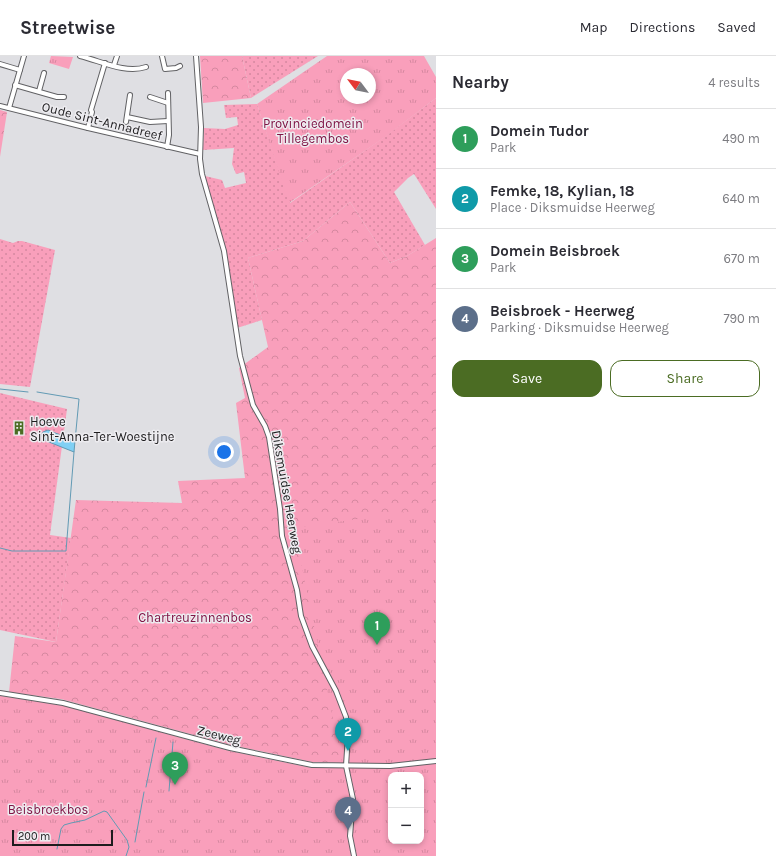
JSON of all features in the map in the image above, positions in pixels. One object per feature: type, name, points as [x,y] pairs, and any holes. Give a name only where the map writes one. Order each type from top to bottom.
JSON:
[{"type":"street","points":[[9,108],[24,56]]},
{"type":"street","points":[[80,56],[133,70],[146,67]]},
{"type":"street","points":[[114,65],[117,56]]},
{"type":"street","points":[[162,56],[165,69],[180,66]]},
{"type":"street","name":"Diksmuidse Heerweg","points":[[196,56],[201,127],[200,154],[202,174],[224,251],[240,356],[253,405],[265,426],[269,437],[280,508],[282,536],[297,590],[301,616],[312,646],[336,691],[346,716],[348,734],[346,766],[353,798],[350,836],[354,856]]},
{"type":"street","points":[[88,128],[92,112],[91,110],[105,63]]},
{"type":"street","points":[[0,64],[20,70]]},
{"type":"street","points":[[39,92],[44,73]]},
{"type":"street","points":[[15,85],[57,97],[64,97]]},
{"type":"street","points":[[167,147],[169,134],[168,93]]},
{"type":"street","points":[[130,95],[126,120],[150,122],[168,121]]},
{"type":"street","points":[[150,97],[168,103]]},
{"type":"street","name":"Oude Sint-Annadreef","points":[[0,106],[200,154]]},
{"type":"street","name":"Zeeweg","points":[[0,694],[63,703],[230,748],[312,765],[390,766],[436,761]]},
{"type":"green space","points":[[51,56],[73,57],[69,69],[49,63]]},
{"type":"green space","points":[[200,56],[242,56],[251,98],[203,103]]},
{"type":"green space","points":[[242,56],[318,56],[251,98]]},
{"type":"green space","name":"Provinciedomein Tillegembos","points":[[327,56],[424,56],[436,77],[436,98],[385,137],[289,203],[257,104]]},
{"type":"green space","points":[[436,98],[436,209],[414,174],[394,192],[425,245],[407,256],[390,263],[350,202],[303,241],[248,258],[262,320],[237,328],[227,260],[205,176],[222,180],[225,188],[246,183],[244,172],[236,174],[232,164],[234,148],[203,150],[204,128],[225,129],[238,125],[237,117],[226,118],[224,105],[257,104],[290,203],[383,138]]},
{"type":"green space","points":[[0,110],[7,112],[0,157]]},
{"type":"green space","points":[[350,202],[390,263],[407,256],[436,238],[436,856],[0,856],[0,696],[64,706],[229,751],[311,768],[343,768],[342,763],[312,762],[231,745],[61,699],[9,692],[15,636],[56,642],[76,500],[182,503],[178,481],[245,478],[236,403],[245,398],[239,368],[268,347],[248,258],[303,241]]},
{"type":"green space","points":[[0,239],[13,243],[22,241],[55,250],[30,387],[0,384]]},
{"type":"green space","points":[[0,393],[67,409],[50,535],[71,538],[56,642],[0,630]]},
{"type":"green space","name":"Beisbroekbos","points":[[436,508],[436,856],[0,856],[0,696],[64,706],[229,751],[311,768],[343,768],[294,528]]},
{"type":"water","points":[[48,430],[75,441],[74,452],[44,440],[41,435],[43,432]]},
{"type":"waterway","points":[[0,389],[28,392]]},
{"type":"waterway","points":[[37,392],[79,399],[75,441]]},
{"type":"waterway","points":[[0,548],[12,551],[66,551],[74,452]]},
{"type":"waterway","points":[[146,787],[156,738]]},
{"type":"waterway","points":[[169,791],[173,742]]},
{"type":"waterway","points":[[135,842],[144,792]]},
{"type":"waterway","points":[[57,849],[61,829],[64,825],[85,820],[104,811],[107,812],[127,840],[129,847],[126,856]]},
{"type":"place","name":"Hoeve Sint-Anna-Ter-Woestijne","points":[[19,428]]},
{"type":"place","name":"Domein Tudor","points":[[377,645]]},
{"type":"place","name":"Femke, 18, Kylian, 18","points":[[348,751]]},
{"type":"place","name":"Domein Beisbroek","points":[[175,785]]},
{"type":"place","name":"Beisbroek - Heerweg","points":[[348,830]]},
{"type":"park label","name":"Chartreuzinnenbos","points":[[195,617]]}]
